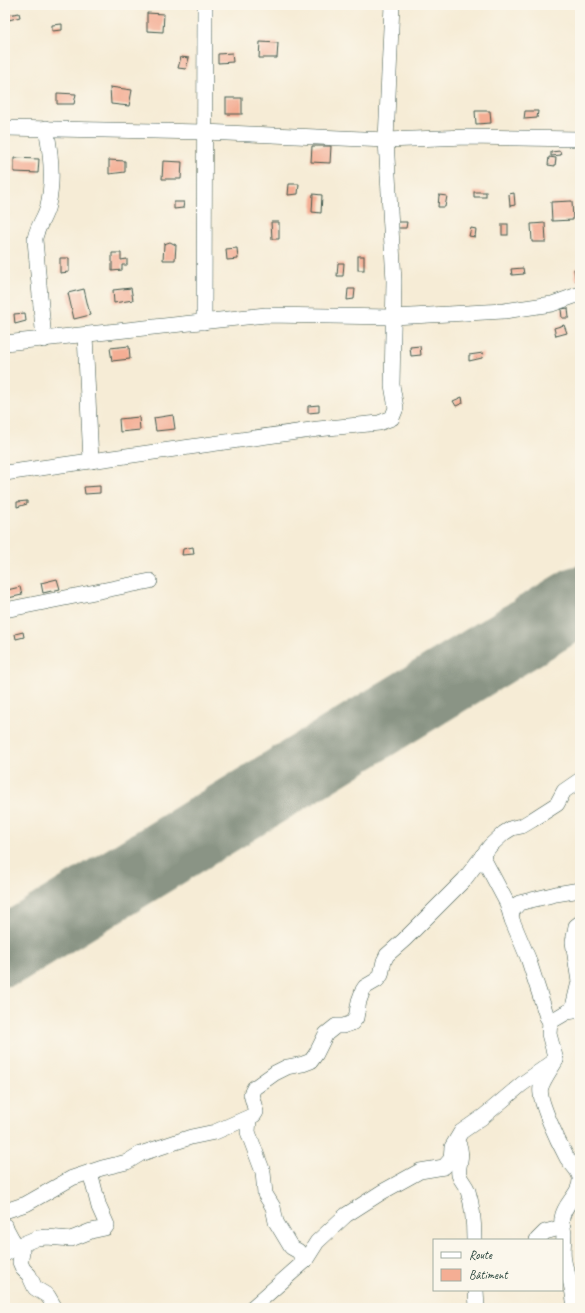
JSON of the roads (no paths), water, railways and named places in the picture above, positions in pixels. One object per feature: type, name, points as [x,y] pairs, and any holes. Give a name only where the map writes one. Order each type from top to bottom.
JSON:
[{"type":"street","points":[[204,322],[205,5]]},
{"type":"street","points":[[5,473],[378,422],[392,418],[396,408],[392,385],[394,281],[386,140],[392,5]]},
{"type":"street","points":[[5,128],[204,132],[386,140],[467,137],[580,139]]},
{"type":"street","points":[[44,340],[35,235],[48,206],[51,188],[51,152],[46,128]]},
{"type":"street","points":[[5,343],[266,315],[393,317],[504,311],[552,304],[580,294]]},
{"type":"street","points":[[85,335],[91,461]]},
{"type":"street","points":[[5,610],[150,581]]},
{"type":"street","points":[[5,1211],[26,1204],[72,1178],[102,1168],[127,1162],[140,1154],[191,1137],[216,1132],[254,1115],[256,1112],[251,1094],[254,1088],[275,1073],[287,1067],[311,1061],[326,1034],[336,1026],[343,1026],[352,1023],[356,1018],[359,1001],[363,990],[365,987],[377,980],[381,974],[386,955],[404,940],[464,880],[490,846],[504,833],[512,828],[522,826],[557,804],[564,791],[580,780]]},
{"type":"street","points":[[482,856],[512,908],[546,1017],[550,1022],[550,1034],[556,1060],[541,1087],[541,1100],[567,1158],[576,1169],[580,1177],[579,1187],[566,1206],[561,1221],[563,1227],[564,1262],[572,1285],[575,1308]]},
{"type":"street","points":[[512,908],[556,894],[580,890]]},
{"type":"street","points":[[550,1022],[567,1012],[576,1010],[580,982],[573,942],[576,926],[580,923]]},
{"type":"street","points":[[252,1308],[302,1256],[346,1215],[382,1192],[420,1171],[444,1167],[451,1159],[452,1147],[461,1132],[484,1116],[522,1084],[556,1060]]},
{"type":"street","points":[[249,1118],[248,1132],[263,1172],[265,1194],[273,1207],[276,1222],[285,1238],[302,1256]]},
{"type":"street","points":[[456,1140],[460,1146],[462,1155],[459,1176],[467,1190],[473,1215],[474,1239]]},
{"type":"street","points":[[5,1254],[18,1246],[37,1238],[47,1237],[71,1239],[91,1231],[105,1228],[107,1226],[106,1222],[99,1207],[90,1172]]},
{"type":"street","points":[[5,1226],[22,1252],[20,1262],[23,1269],[29,1275],[35,1288],[48,1296],[55,1308]]},
{"type":"street","points":[[538,1239],[545,1232],[563,1227]]},
{"type":"street","points":[[476,1291],[477,1308]]}]
